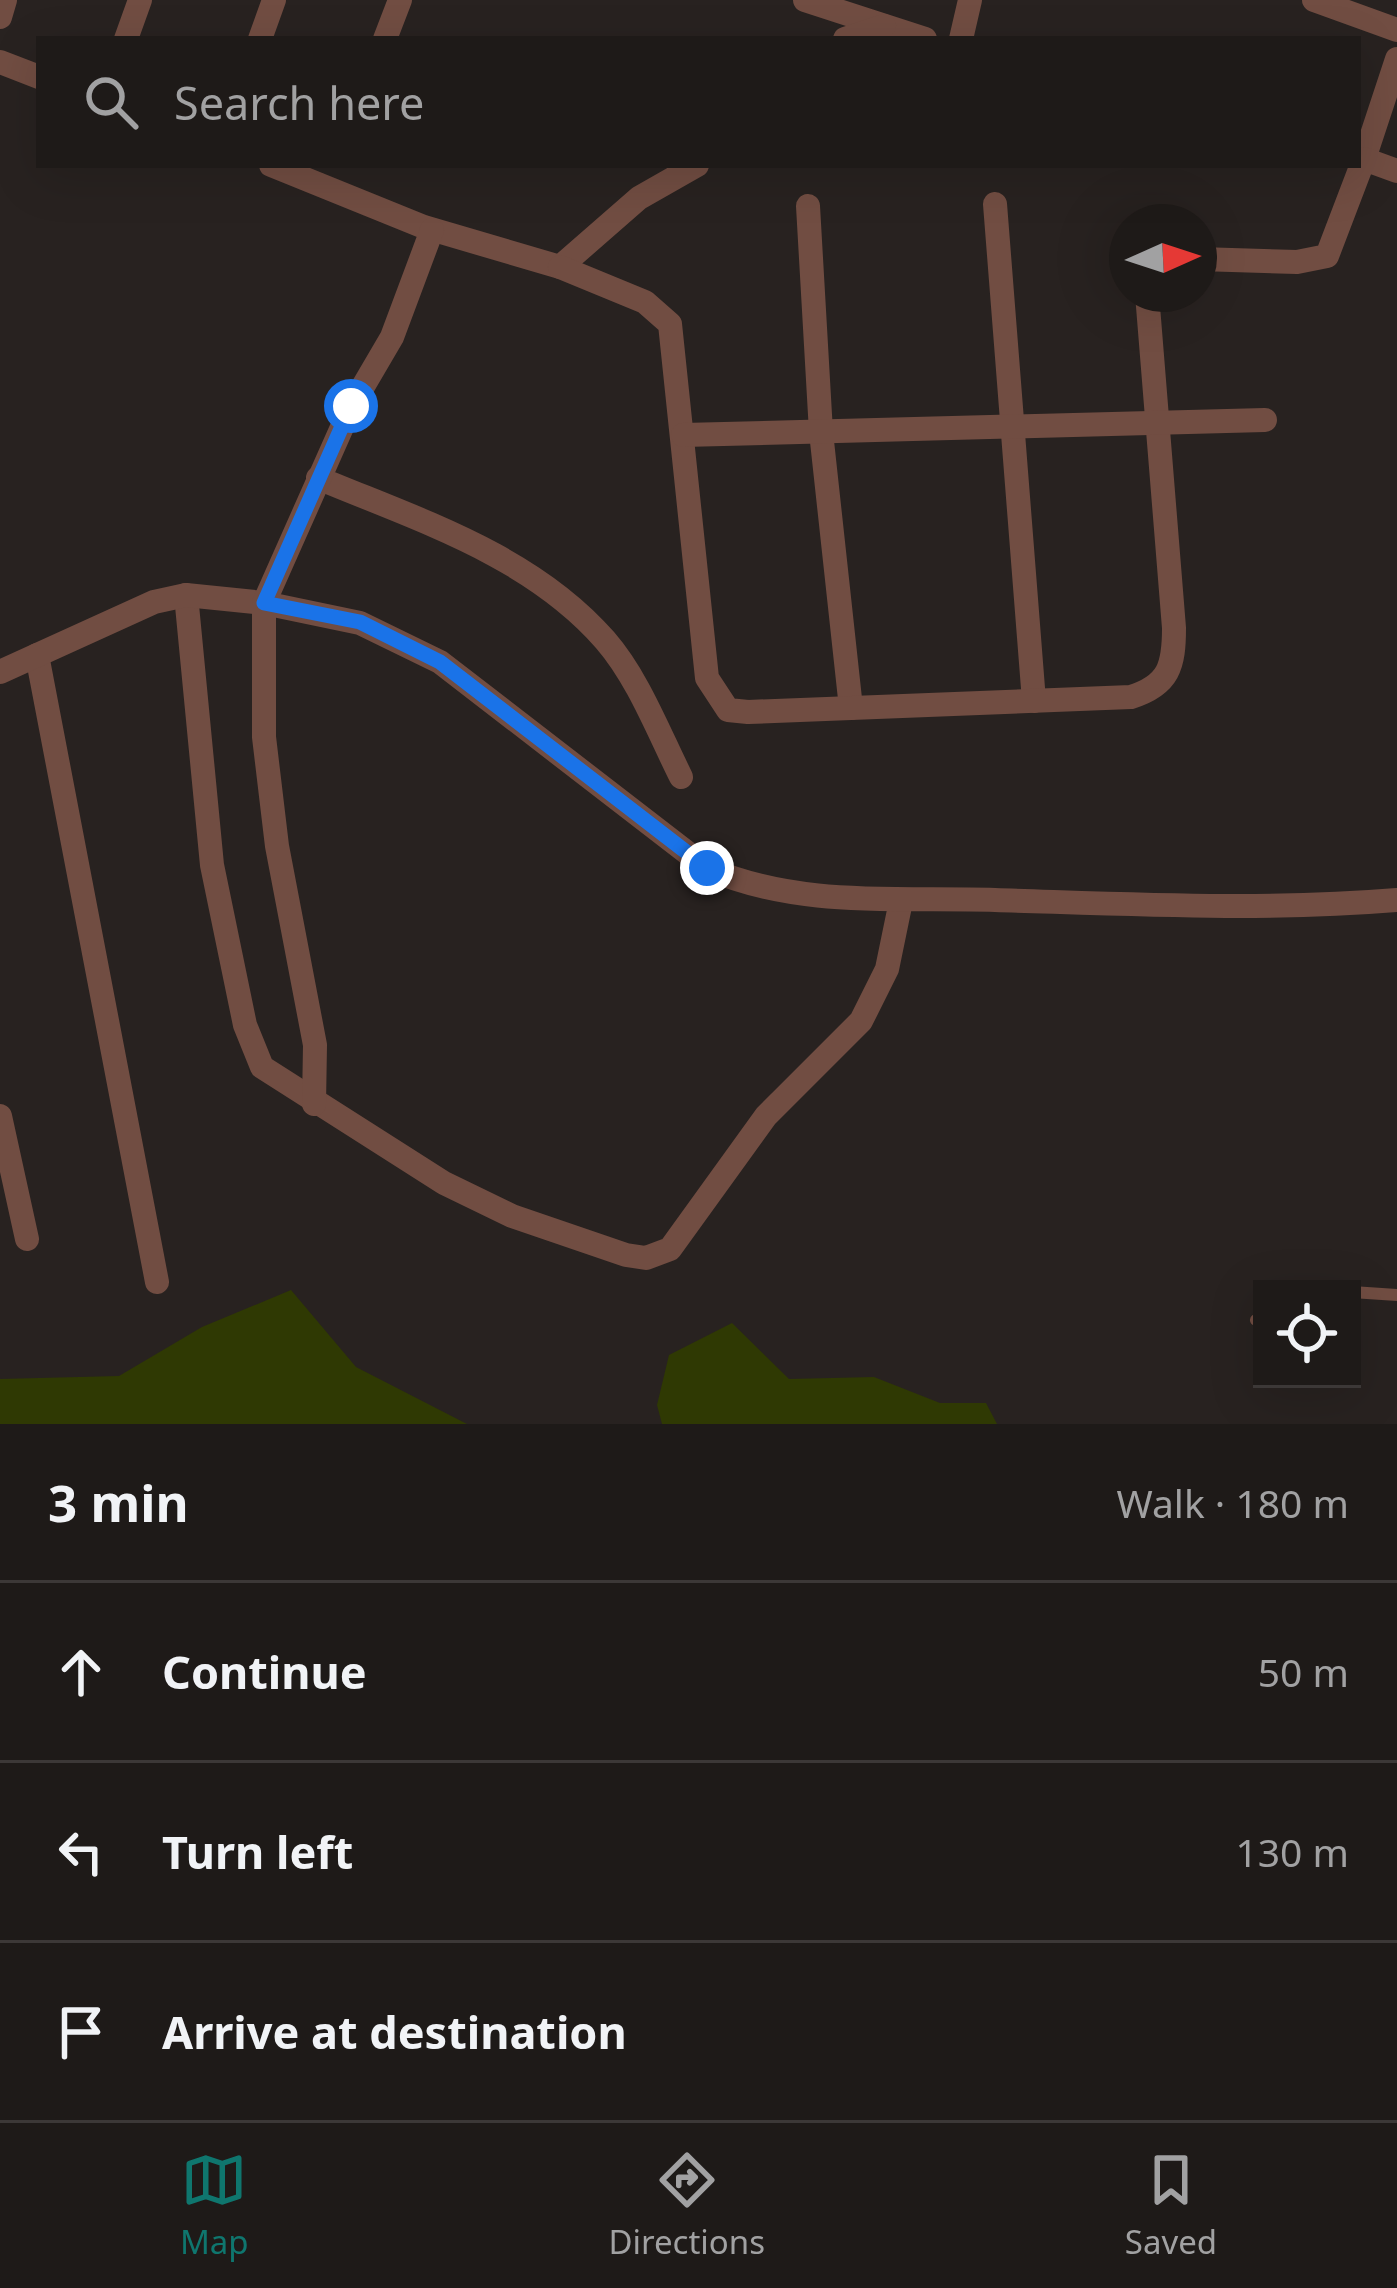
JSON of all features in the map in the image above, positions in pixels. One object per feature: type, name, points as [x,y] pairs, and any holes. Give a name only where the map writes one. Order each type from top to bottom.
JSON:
[{"type":"street","points":[[0,17],[5,0]]},
{"type":"street","points":[[127,36],[140,0]]},
{"type":"street","points":[[261,36],[274,0]]},
{"type":"street","points":[[386,36],[400,0]]},
{"type":"street","points":[[805,0],[916,36]]},
{"type":"street","points":[[962,36],[970,0]]},
{"type":"street","points":[[1314,0],[1397,30]]},
{"type":"street","points":[[854,36],[884,26]]},
{"type":"street","points":[[1397,59],[1361,159],[1397,171]]},
{"type":"street","points":[[0,62],[36,76]]},
{"type":"street","points":[[287,168],[329,176],[432,230],[560,267],[662,312],[674,340],[707,678],[715,697],[728,710],[1131,697],[1154,689],[1169,675],[1174,628],[1149,312]]},
{"type":"street","points":[[560,267],[639,198],[692,168]]},
{"type":"street","points":[[1217,260],[1298,262],[1328,256],[1358,168]]},
{"type":"street","points":[[995,204],[1034,701]]},
{"type":"street","points":[[808,206],[821,432],[851,708]]},
{"type":"street","points":[[314,1104],[314,1045],[277,846],[264,737],[264,603],[318,478],[392,338],[432,230]]},
{"type":"street","points":[[683,435],[1265,420]]},
{"type":"street","points":[[318,478],[467,541],[535,578],[580,614],[608,643],[635,686],[681,777]]},
{"type":"street","points":[[186,595],[212,865],[245,1024],[262,1067],[445,1183],[512,1216],[626,1255],[660,1255],[766,1116],[861,1021],[887,969],[901,901]]},
{"type":"street","points":[[0,672],[154,602],[186,595],[264,603],[360,622],[440,662],[707,868],[740,883],[812,895],[901,901],[1256,908],[1397,900]]},
{"type":"street","points":[[37,655],[157,1282]]},
{"type":"street","points":[[0,1116],[26,1239]]},
{"type":"lane","points":[[1361,1293],[1397,1295]]},
{"type":"green space","points":[[291,1290],[356,1367],[467,1424],[0,1424],[0,1379],[119,1376],[202,1327]]},
{"type":"green space","points":[[732,1323],[789,1379],[874,1377],[940,1403],[986,1403],[997,1424],[662,1424],[657,1405],[669,1355]]},
{"type":"route","points":[[351,406],[264,603],[360,622],[440,662],[707,868]]}]
